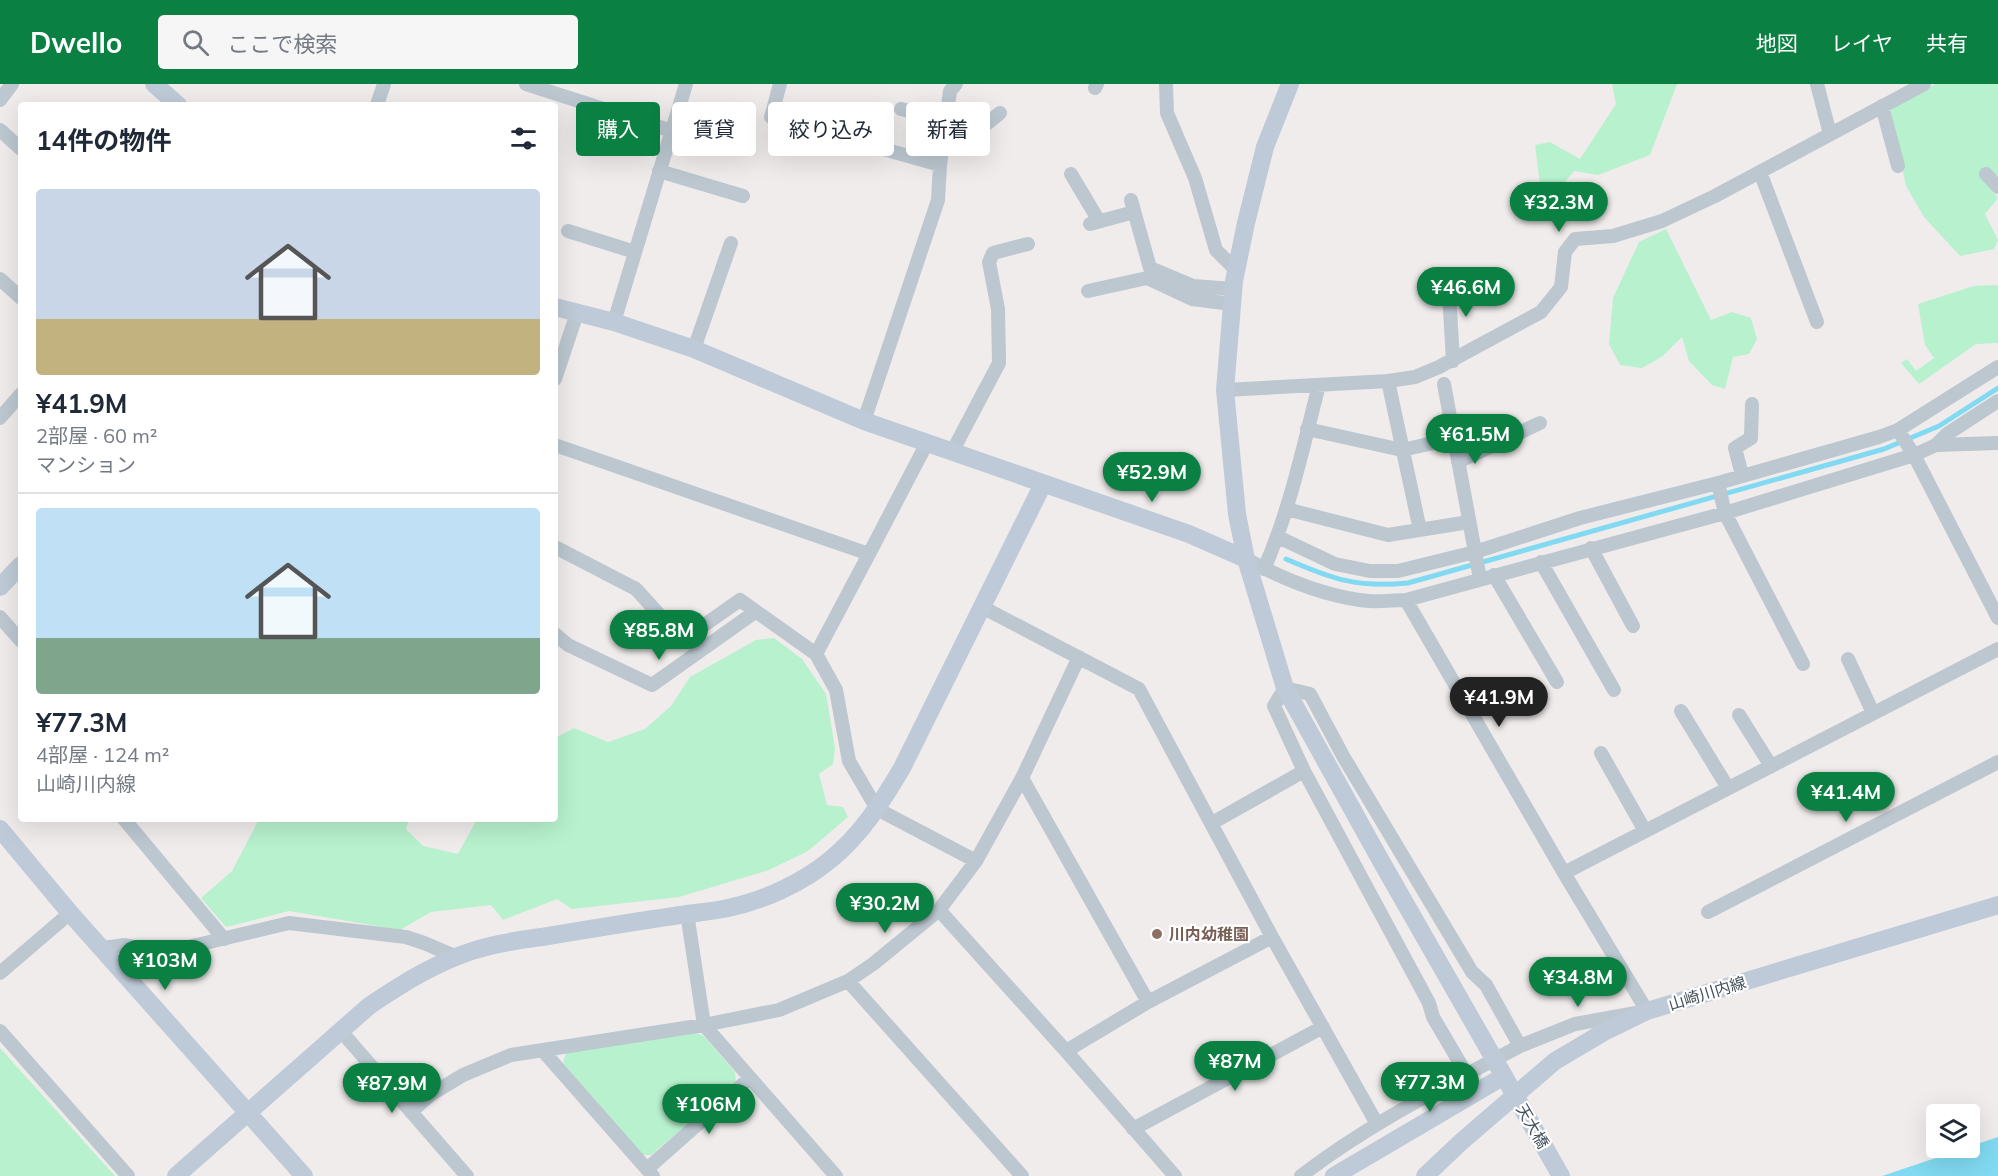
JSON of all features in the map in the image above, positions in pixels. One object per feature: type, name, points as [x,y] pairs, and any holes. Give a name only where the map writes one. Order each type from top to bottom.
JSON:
[{"type":"street","points":[[0,100],[12,84]]},
{"type":"street","points":[[154,84],[175,102]]},
{"type":"street","points":[[526,84],[672,131],[614,322]]},
{"type":"street","points":[[681,102],[686,84]]},
{"type":"street","points":[[775,102],[780,84]]},
{"type":"street","points":[[948,102],[950,91],[955,84]]},
{"type":"street","points":[[1166,84],[1167,113],[1195,178],[1216,250],[1234,288]]},
{"type":"street","name":"天大橋","points":[[1290,84],[1266,147],[1246,222],[1234,288],[1225,390],[1237,514],[1246,559],[1285,688],[1561,1176]]},
{"type":"street","points":[[1817,84],[1830,134]]},
{"type":"street","points":[[1225,390],[1388,381],[1415,377],[1453,361],[1541,312],[1562,287],[1565,252],[1575,239],[1613,236],[1662,221],[1760,172],[1924,84]]},
{"type":"street","points":[[377,102],[380,85]]},
{"type":"street","points":[[1882,106],[1898,166]]},
{"type":"street","points":[[901,108],[906,109]]},
{"type":"street","points":[[990,121],[1000,113]]},
{"type":"street","points":[[0,130],[18,145]]},
{"type":"street","points":[[894,152],[940,165]]},
{"type":"street","points":[[864,421],[938,200],[941,156]]},
{"type":"street","points":[[660,171],[743,196]]},
{"type":"street","points":[[1760,172],[1817,322]]},
{"type":"street","points":[[1071,174],[1095,223],[1132,206],[1150,268],[1194,286],[1234,288]]},
{"type":"street","points":[[1986,174],[1998,187]]},
{"type":"street","points":[[568,231],[635,252]]},
{"type":"street","points":[[694,349],[731,243]]},
{"type":"street","points":[[952,453],[999,363],[998,309],[989,262],[993,253],[1028,244]]},
{"type":"street","points":[[1448,276],[1453,361]]},
{"type":"street","points":[[1088,291],[1147,278],[1192,299],[1234,288]]},
{"type":"street","points":[[0,279],[18,295]]},
{"type":"street","points":[[558,308],[614,322],[694,349],[864,421],[1189,534],[1288,580],[1334,594],[1369,601],[1406,600],[1725,513],[1936,445],[1998,443]]},
{"type":"street","points":[[558,370],[577,313]]},
{"type":"street","points":[[1278,537],[1335,564],[1370,572],[1398,571],[1475,552],[1580,518],[1718,483],[1898,430],[1998,367]]},
{"type":"street","points":[[1388,381],[1420,530]]},
{"type":"street","points":[[1444,384],[1480,579]]},
{"type":"street","points":[[1264,569],[1278,537],[1319,385]]},
{"type":"street","points":[[0,418],[18,397]]},
{"type":"street","points":[[1936,445],[1947,434],[1998,401]]},
{"type":"street","points":[[1742,475],[1735,448],[1751,438],[1752,404]]},
{"type":"street","points":[[1458,462],[1540,423]]},
{"type":"street","points":[[1307,429],[1402,450],[1442,441]]},
{"type":"street","points":[[1898,430],[1913,453],[1998,618]]},
{"type":"street","points":[[816,654],[927,443]]},
{"type":"street","points":[[558,446],[869,555]]},
{"type":"street","points":[[1718,483],[1725,513],[1803,663]]},
{"type":"street","points":[[176,1176],[340,1030],[404,982],[457,957],[490,946],[727,909],[770,895],[800,880],[829,861],[855,837],[878,809],[902,768],[1043,484]]},
{"type":"street","points":[[1286,509],[1388,535],[1469,522]]},
{"type":"street","points":[[1591,548],[1633,626]]},
{"type":"street","points":[[558,549],[636,589],[663,619],[690,635],[740,600],[816,654],[836,690],[849,761],[878,809],[976,861]]},
{"type":"street","points":[[1540,562],[1614,690]]},
{"type":"street","points":[[0,587],[18,568]]},
{"type":"street","points":[[1494,575],[1557,682]]},
{"type":"street","points":[[1301,1176],[1377,1124],[1520,1046],[1575,1024],[1647,1011],[1406,600]]},
{"type":"street","points":[[981,608],[1139,689],[1272,937],[1377,1124]]},
{"type":"street","points":[[558,637],[568,645],[652,685],[755,612]]},
{"type":"street","points":[[0,617],[18,638]]},
{"type":"street","points":[[1564,873],[1998,649]]},
{"type":"street","points":[[411,1112],[430,1095],[463,1075],[511,1055],[704,1025],[779,1010],[848,981],[873,964],[939,910],[976,861],[1022,778],[1079,657]]},
{"type":"street","points":[[1848,659],[1874,713]]},
{"type":"street","points":[[1467,1074],[1434,1017],[1429,1003],[1304,771],[1274,706],[1285,688],[1310,694],[1343,756],[1465,961],[1486,986],[1520,1046]]},
{"type":"street","points":[[1681,711],[1728,788]]},
{"type":"street","points":[[1739,715],[1771,766]]},
{"type":"street","points":[[1601,753],[1645,831]]},
{"type":"street","points":[[1708,912],[1998,762]]},
{"type":"street","points":[[1212,824],[1304,771]]},
{"type":"street","points":[[1022,778],[1148,1002]]},
{"type":"street","points":[[126,822],[224,939]]},
{"type":"street","points":[[0,829],[70,913],[304,1176]]},
{"type":"street","name":"山崎川内線","points":[[1425,1176],[1555,1061],[1604,1032],[1647,1011],[1998,904]]},
{"type":"street","points":[[939,910],[1175,1176]]},
{"type":"street","points":[[0,973],[70,913]]},
{"type":"street","points":[[687,914],[704,1025],[836,1176]]},
{"type":"street","points":[[103,948],[125,945],[163,953],[289,922],[406,937],[457,957]]},
{"type":"street","points":[[1066,1051],[1148,1002],[1272,937]]},
{"type":"street","points":[[848,981],[1022,1176]]},
{"type":"street","points":[[1133,1129],[1323,1027]]},
{"type":"street","points":[[340,1030],[467,1176]]},
{"type":"street","points":[[0,1031],[128,1176]]},
{"type":"street","points":[[543,1051],[650,1172],[750,1078]]},
{"type":"street","points":[[1334,1176],[1504,1076]]},
{"type":"green space","points":[[1612,84],[1677,84],[1650,155],[1598,175],[1574,171],[1559,189],[1540,185],[1535,145],[1550,142],[1580,159],[1616,104]]},
{"type":"green space","points":[[1935,84],[1998,84],[1998,175],[1986,184],[1998,198],[1985,214],[1998,240],[1994,249],[1960,256],[1924,217],[1906,186],[1890,109]]},
{"type":"green space","points":[[1666,229],[1711,320],[1732,312],[1751,318],[1757,339],[1749,354],[1733,357],[1725,389],[1712,385],[1689,361],[1682,337],[1663,356],[1642,368],[1620,365],[1609,344],[1613,298],[1639,242]]},
{"type":"green space","points":[[1974,286],[1998,286],[1998,343],[1976,344],[1919,384],[1901,363],[1907,359],[1916,371],[1934,358],[1925,345],[1918,304]]},
{"type":"green space","points":[[774,638],[802,659],[826,694],[835,748],[833,764],[819,774],[827,805],[843,807],[848,817],[808,851],[769,870],[679,897],[572,909],[557,899],[503,920],[491,905],[431,912],[400,930],[289,911],[226,927],[201,898],[232,871],[257,822],[408,822],[406,829],[423,846],[458,854],[475,822],[558,822],[558,736],[574,728],[608,742],[645,729],[671,706],[690,677],[756,640]]},
{"type":"green space","points":[[696,1033],[704,1036],[735,1072],[736,1083],[651,1155],[643,1155],[563,1063],[566,1053]]},
{"type":"green space","points":[[0,1048],[115,1176],[0,1176]]},
{"type":"water","points":[[1998,1137],[1998,1176],[1882,1176],[1936,1158],[1980,1158],[1980,1143]]},
{"type":"waterway","points":[[1286,559],[1331,577],[1359,583],[1408,583],[1884,449],[1939,426],[1998,388]]},
{"type":"place","name":"川内幼稚園","points":[[1157,934]]}]
